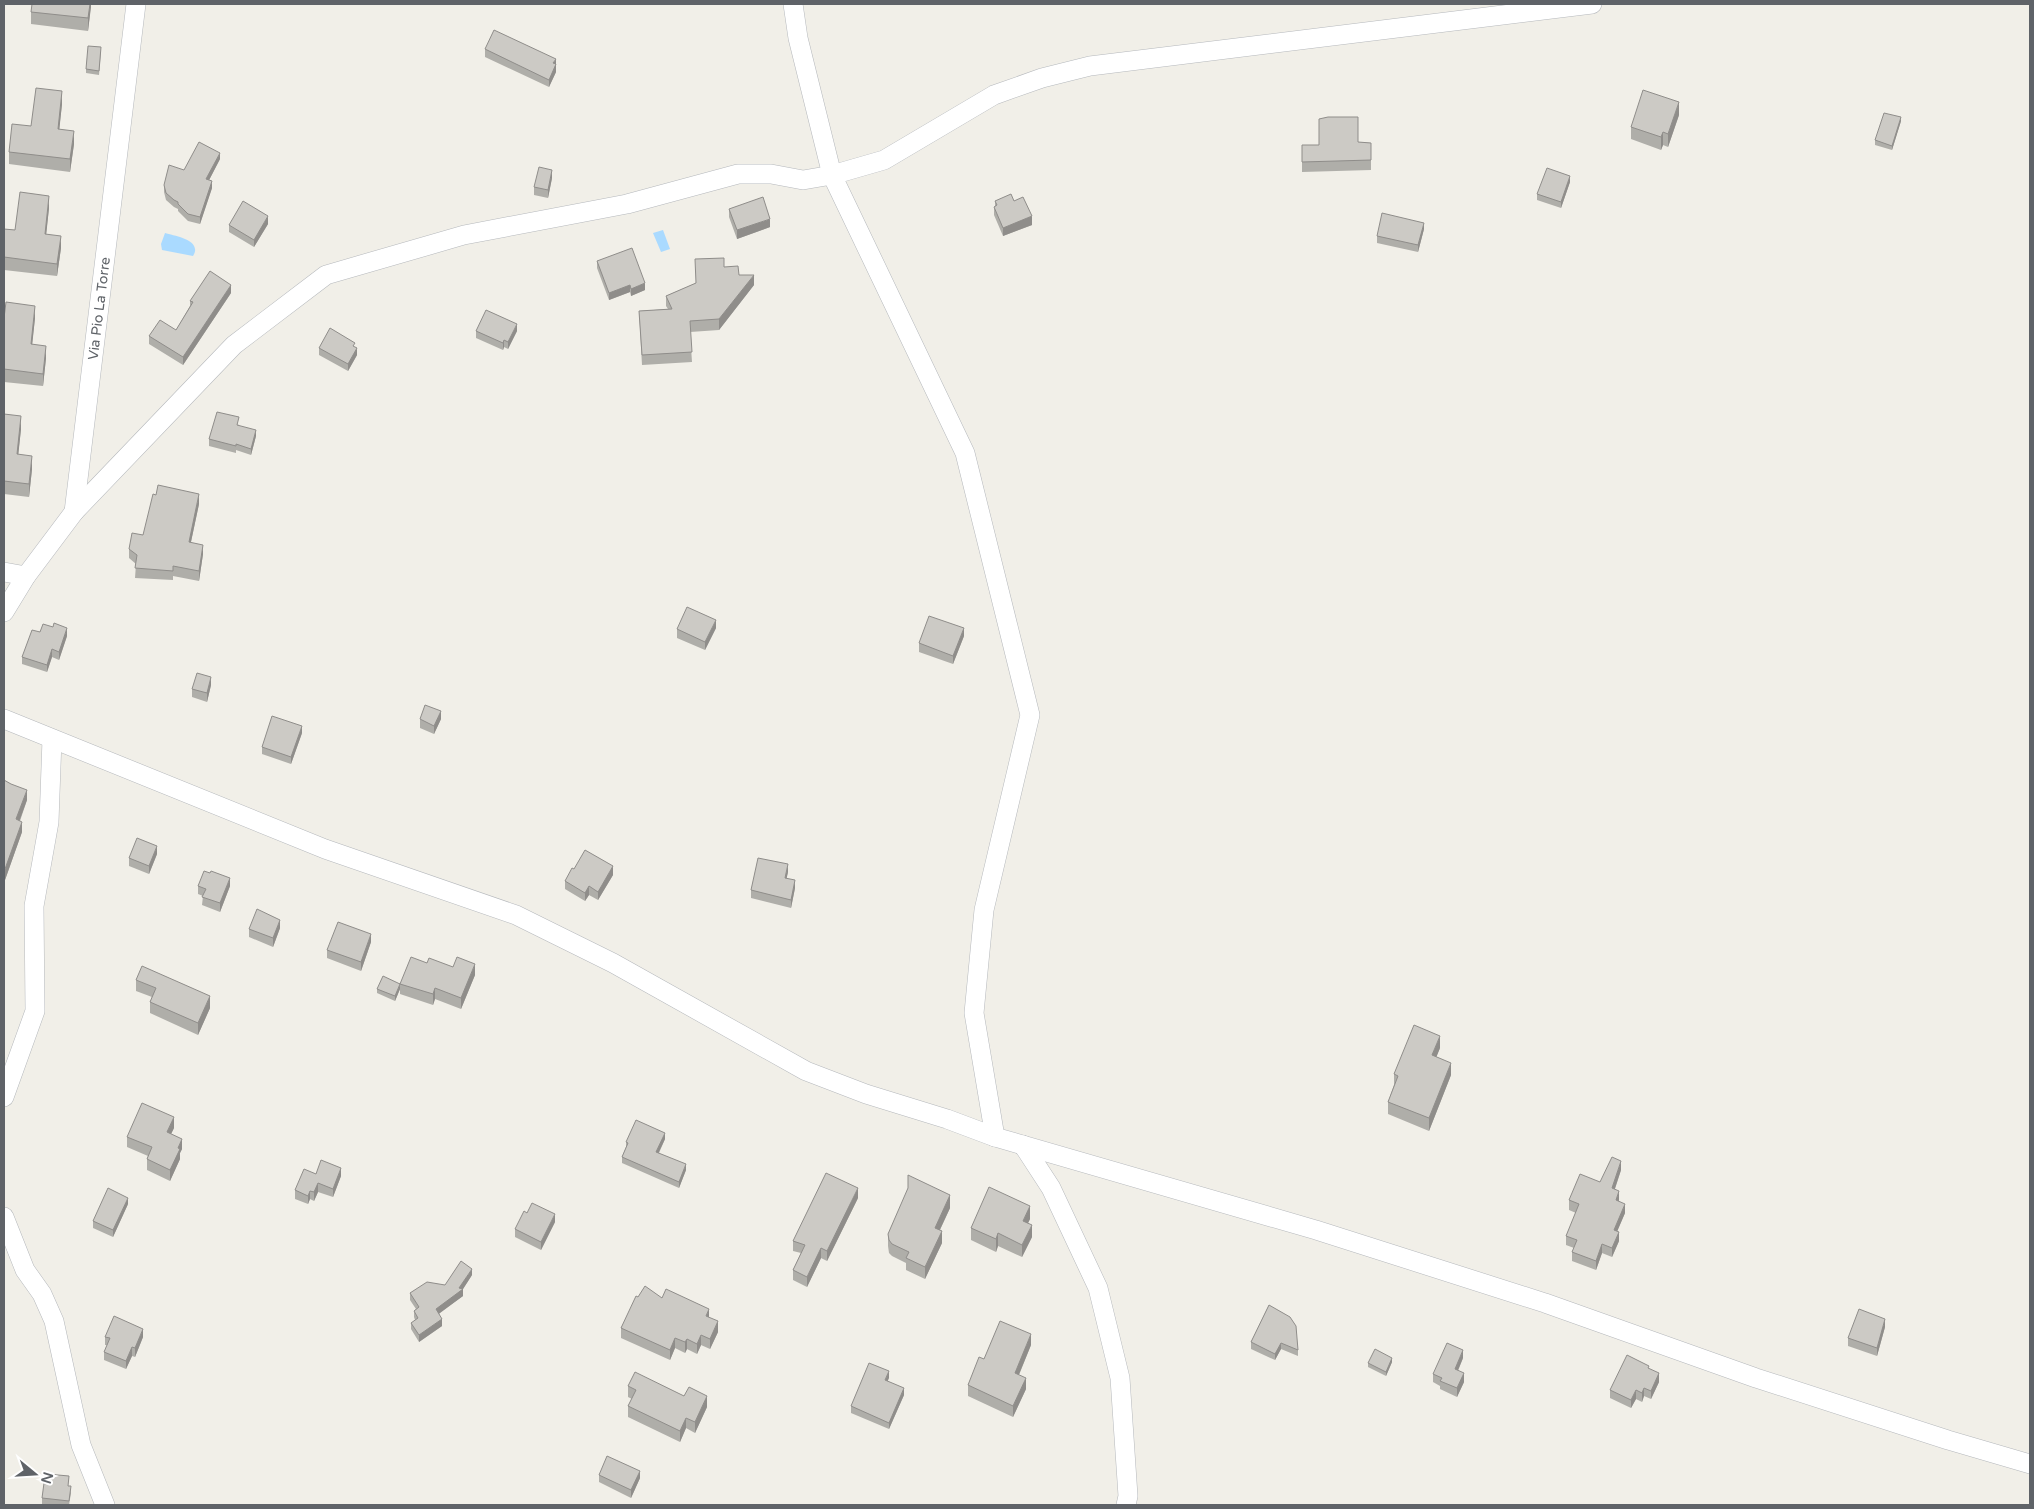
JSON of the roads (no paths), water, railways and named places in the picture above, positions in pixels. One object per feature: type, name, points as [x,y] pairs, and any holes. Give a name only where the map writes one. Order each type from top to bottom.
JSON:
[{"type":"street","name":"Via Pio La Torre","points":[[4,612],[26,576],[74,512],[136,4]]},
{"type":"street","points":[[793,4],[798,38],[832,175],[965,453],[1030,714],[984,910],[974,1013],[995,1137]]},
{"type":"street","points":[[74,512],[234,345],[326,275],[464,236],[627,204],[738,174],[771,174],[803,180],[832,175],[884,160],[994,96],[1042,78],[1090,66],[1592,4]]},
{"type":"street","points":[[4,572],[26,576]]},
{"type":"street","points":[[4,719],[324,849],[516,915],[613,963],[806,1071],[866,1094],[947,1119],[1023,1146],[1316,1230],[1545,1304],[1765,1381],[1948,1440],[2030,1464]]},
{"type":"street","points":[[4,1097],[35,1011],[34,906],[49,822],[52,739]]},
{"type":"street","points":[[1023,1146],[1051,1188],[1098,1288],[1120,1378],[1128,1496],[1126,1505]]},
{"type":"street","points":[[4,1217],[25,1270],[42,1294],[54,1321],[80,1444],[105,1505]]},
{"type":"water","points":[[663,230],[670,249],[661,252],[653,233]]},
{"type":"water","points":[[165,233],[191,242],[195,251],[193,256],[162,250],[161,244]]}]
